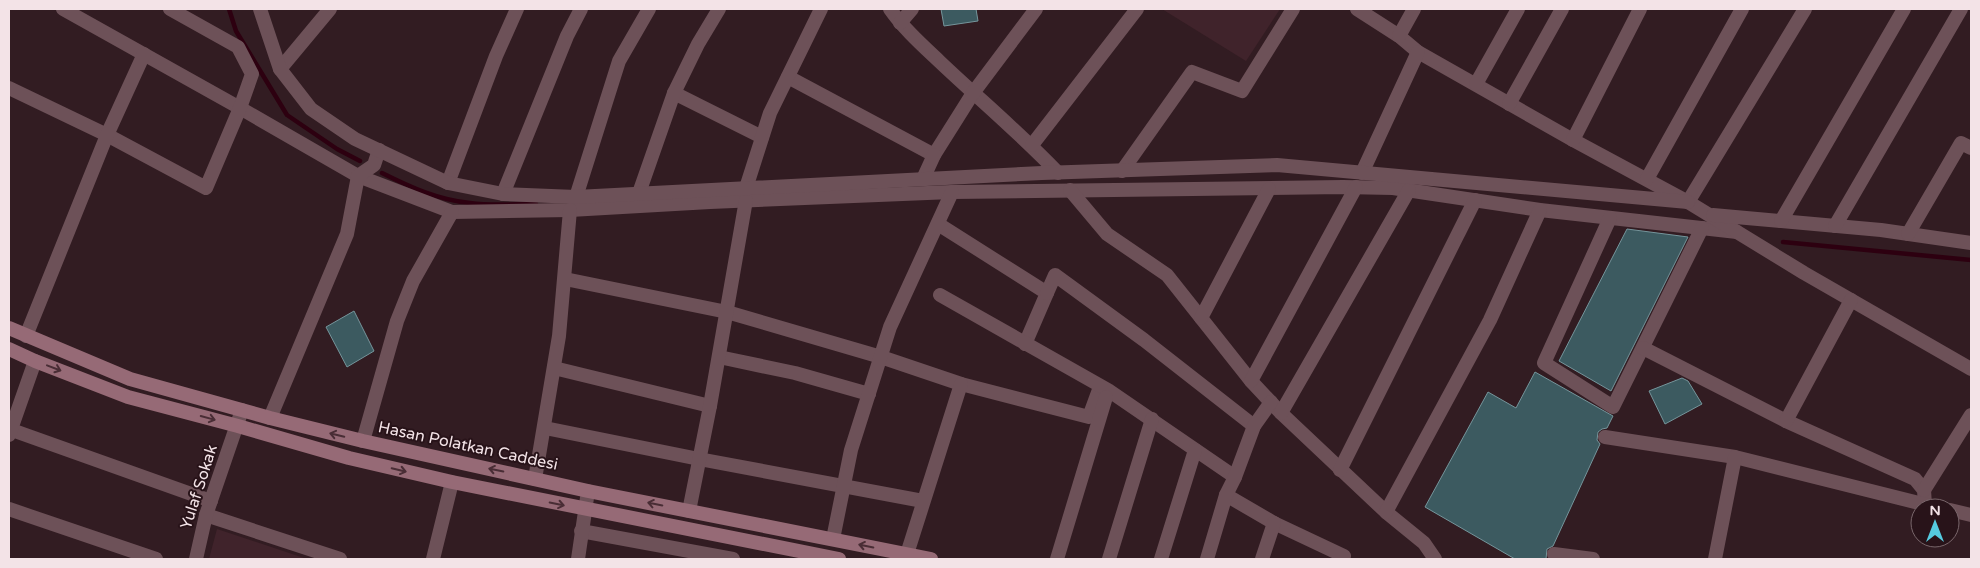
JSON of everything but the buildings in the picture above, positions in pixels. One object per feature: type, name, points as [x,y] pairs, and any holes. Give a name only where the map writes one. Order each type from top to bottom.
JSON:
[{"type":"main road","name":"Hasan Polatkan Caddesi","points":[[9,328],[130,379],[270,418],[363,441],[588,491],[931,559]]},
{"type":"main road","points":[[9,349],[128,397],[349,458],[452,482],[839,559]]},
{"type":"street","points":[[63,9],[358,176],[452,212],[570,210],[923,179],[1277,165],[1688,202]]},
{"type":"street","points":[[9,88],[107,135],[206,188],[240,108],[252,74],[238,48],[170,9]]},
{"type":"street","points":[[260,9],[280,69],[311,109],[355,139],[448,183],[503,194],[576,197],[639,193],[746,194],[1393,188],[1540,210],[1737,232]]},
{"type":"street","points":[[280,69],[330,9]]},
{"type":"street","points":[[448,183],[496,56],[517,9]]},
{"type":"street","points":[[503,194],[567,36],[580,9]]},
{"type":"street","points":[[576,197],[619,60],[649,9]]},
{"type":"street","points":[[639,193],[674,93],[698,44],[719,9]]},
{"type":"street","points":[[688,511],[719,357],[746,194],[770,113],[821,9]]},
{"type":"street","points":[[890,9],[900,23],[973,93],[1032,145],[1058,173]]},
{"type":"street","points":[[900,23],[912,9]]},
{"type":"street","points":[[923,179],[934,155],[973,93],[1036,9]]},
{"type":"street","points":[[1032,145],[1137,9]]},
{"type":"street","points":[[1122,171],[1192,72],[1242,91],[1293,9]]},
{"type":"street","points":[[1357,9],[1399,36],[1418,52],[1573,140],[1688,202],[1851,300],[1971,369]]},
{"type":"street","points":[[1399,36],[1414,9]]},
{"type":"street","points":[[1476,84],[1518,9]]},
{"type":"street","points":[[1510,104],[1562,9]]},
{"type":"street","points":[[1573,140],[1640,9]]},
{"type":"street","points":[[1647,179],[1742,9]]},
{"type":"street","points":[[1688,202],[1805,9]]},
{"type":"street","points":[[1781,221],[1904,9]]},
{"type":"street","points":[[1835,226],[1961,9]]},
{"type":"street","points":[[1362,173],[1418,52]]},
{"type":"street","points":[[26,336],[107,135],[144,54]]},
{"type":"street","points":[[788,77],[934,155]]},
{"type":"street","points":[[674,93],[762,137]]},
{"type":"street","points":[[1908,234],[1961,143],[1971,148]]},
{"type":"street","points":[[270,418],[347,234],[358,176],[374,165],[379,150]]},
{"type":"street","points":[[1251,381],[1356,187]]},
{"type":"street","points":[[1201,318],[1269,189]]},
{"type":"street","points":[[1070,190],[1107,234],[1166,275],[1251,381],[1281,413],[1340,470],[1424,544],[1435,559]]},
{"type":"street","points":[[1281,413],[1409,190]]},
{"type":"street","points":[[833,539],[851,450],[890,327],[952,192]]},
{"type":"street","points":[[1340,470],[1475,200]]},
{"type":"street","points":[[535,479],[554,368],[565,279],[570,210]]},
{"type":"street","points":[[1386,512],[1490,320],[1540,210]]},
{"type":"street","points":[[363,441],[397,321],[413,281],[452,212]]},
{"type":"street","points":[[1710,215],[1835,226],[1971,243]]},
{"type":"street","points":[[1610,218],[1544,363],[1613,407],[1702,228]]},
{"type":"street","points":[[938,224],[1047,293]]},
{"type":"street","points":[[1025,344],[1055,276],[1144,340],[1254,426]]},
{"type":"street","points":[[565,279],[727,312],[881,357],[961,384],[1089,417],[1104,388]]},
{"type":"street","points":[[940,295],[1104,388],[1236,477]]},
{"type":"street","points":[[1786,421],[1851,300]]},
{"type":"street","points":[[1643,348],[1786,421],[1915,479],[1928,498]]},
{"type":"street","points":[[719,357],[795,374],[869,394]]},
{"type":"street","points":[[35,361],[9,431],[211,501]]},
{"type":"street","points":[[554,368],[710,406]]},
{"type":"street","points":[[907,554],[961,384]]},
{"type":"street","points":[[1057,559],[1104,388]]},
{"type":"street","points":[[1207,559],[1226,495],[1236,477],[1254,426],[1271,402]]},
{"type":"street","name":"Yulaf Sokak","points":[[196,559],[206,515],[242,410]]},
{"type":"street","points":[[1924,490],[1971,415]]},
{"type":"street","points":[[1109,559],[1152,419]]},
{"type":"street","points":[[544,428],[699,460],[923,501]]},
{"type":"street","points":[[1605,437],[1735,457],[1910,501]]},
{"type":"street","points":[[1161,559],[1195,450]]},
{"type":"street","points":[[1714,559],[1735,457]]},
{"type":"street","points":[[433,559],[452,482]]},
{"type":"street","points":[[578,559],[588,491]]},
{"type":"street","points":[[1226,495],[1274,523],[1344,556],[1343,559]]},
{"type":"street","points":[[9,509],[156,559]]},
{"type":"street","points":[[206,515],[340,559]]},
{"type":"street","points":[[1262,559],[1274,523]]},
{"type":"street","points":[[581,531],[733,559]]},
{"type":"street","points":[[1554,554],[1593,559]]},
{"type":"shaded area","points":[[1162,9],[1280,9],[1246,61]]},
{"type":"shaded area","points":[[217,529],[307,559],[209,559]]},
{"type":"waterway","points":[[229,9],[236,31],[287,115],[337,149],[360,161]]},
{"type":"waterway","points":[[382,173],[424,192],[447,199],[486,204],[536,204]]},
{"type":"waterway","points":[[1783,242],[1971,260]]}]
